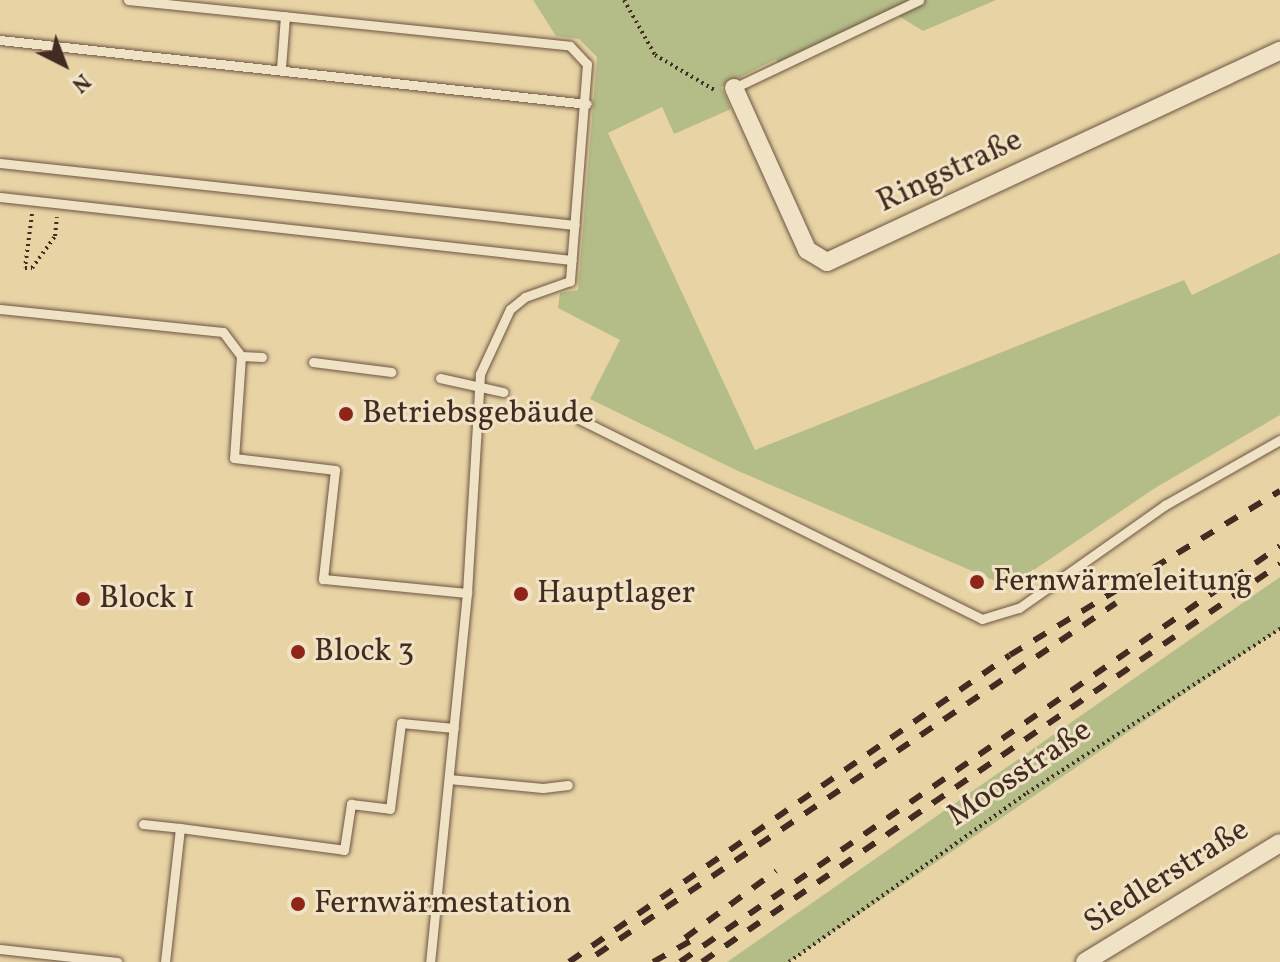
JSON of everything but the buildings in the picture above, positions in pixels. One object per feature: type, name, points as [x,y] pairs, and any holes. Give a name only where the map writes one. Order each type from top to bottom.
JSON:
[{"type":"street","name":"Ringstraße","points":[[734,88],[807,250],[827,262],[1280,51]]},
{"type":"street","name":"Siedlerstraße","points":[[1085,962],[1280,843]]},
{"type":"lane","points":[[128,0],[570,46],[587,64],[587,104],[572,260],[566,286],[525,297],[510,309],[479,384],[467,593],[430,962]]},
{"type":"lane","points":[[734,88],[919,0]]},
{"type":"lane","points":[[281,68],[285,16]]},
{"type":"lane","points":[[0,40],[281,68],[587,104]]},
{"type":"lane","points":[[0,163],[575,225]]},
{"type":"lane","points":[[0,197],[572,260]]},
{"type":"lane","points":[[0,309],[223,332],[241,356],[234,458],[335,470],[323,579],[467,593]]},
{"type":"lane","points":[[241,356],[262,357]]},
{"type":"lane","points":[[313,362],[391,372]]},
{"type":"lane","points":[[440,378],[479,384],[503,392]]},
{"type":"lane","points":[[579,419],[982,619],[1019,608],[1165,505],[1280,440]]},
{"type":"lane","points":[[143,824],[344,850],[351,804],[390,809],[401,723],[454,728]]},
{"type":"lane","points":[[449,779],[568,785]]},
{"type":"lane","points":[[165,962],[180,828]]},
{"type":"lane","points":[[0,949],[117,962]]},
{"type":"path","points":[[624,0],[655,55],[716,92],[734,88]]},
{"type":"path","name":"Moosstraße","points":[[789,962],[1027,793],[1280,629]]},
{"type":"green space","points":[[533,0],[996,0],[923,31],[894,13],[779,65],[776,59],[721,87],[731,109],[674,134],[662,107],[608,133],[755,450],[1184,280],[1192,295],[1280,253],[1280,415],[1155,488],[1019,580],[998,582],[738,471],[590,399],[620,340],[558,308],[560,293],[578,290],[597,57],[579,39],[556,36]]},
{"type":"green space","points":[[1280,577],[1280,629],[789,962],[727,962]]},
{"type":"railway","points":[[569,962],[1010,655],[1280,491]]},
{"type":"railway","points":[[680,962],[1280,546]]},
{"type":"railway","points":[[702,962],[1280,564]]},
{"type":"railway","points":[[596,955],[1116,603]]},
{"type":"railway","points":[[685,938],[776,871]]},
{"type":"railway","points":[[653,962],[698,937]]},
{"type":"place","name":"Betriebsgebäude","points":[[346,414]]},
{"type":"place","name":"Fernwärmeleitung","points":[[977,582]]},
{"type":"place","name":"Hauptlager","points":[[521,594]]},
{"type":"place","name":"Block 1","points":[[83,599]]},
{"type":"place","name":"Block 3","points":[[298,652]]},
{"type":"place","name":"Fernwärmestation","points":[[298,904]]}]
